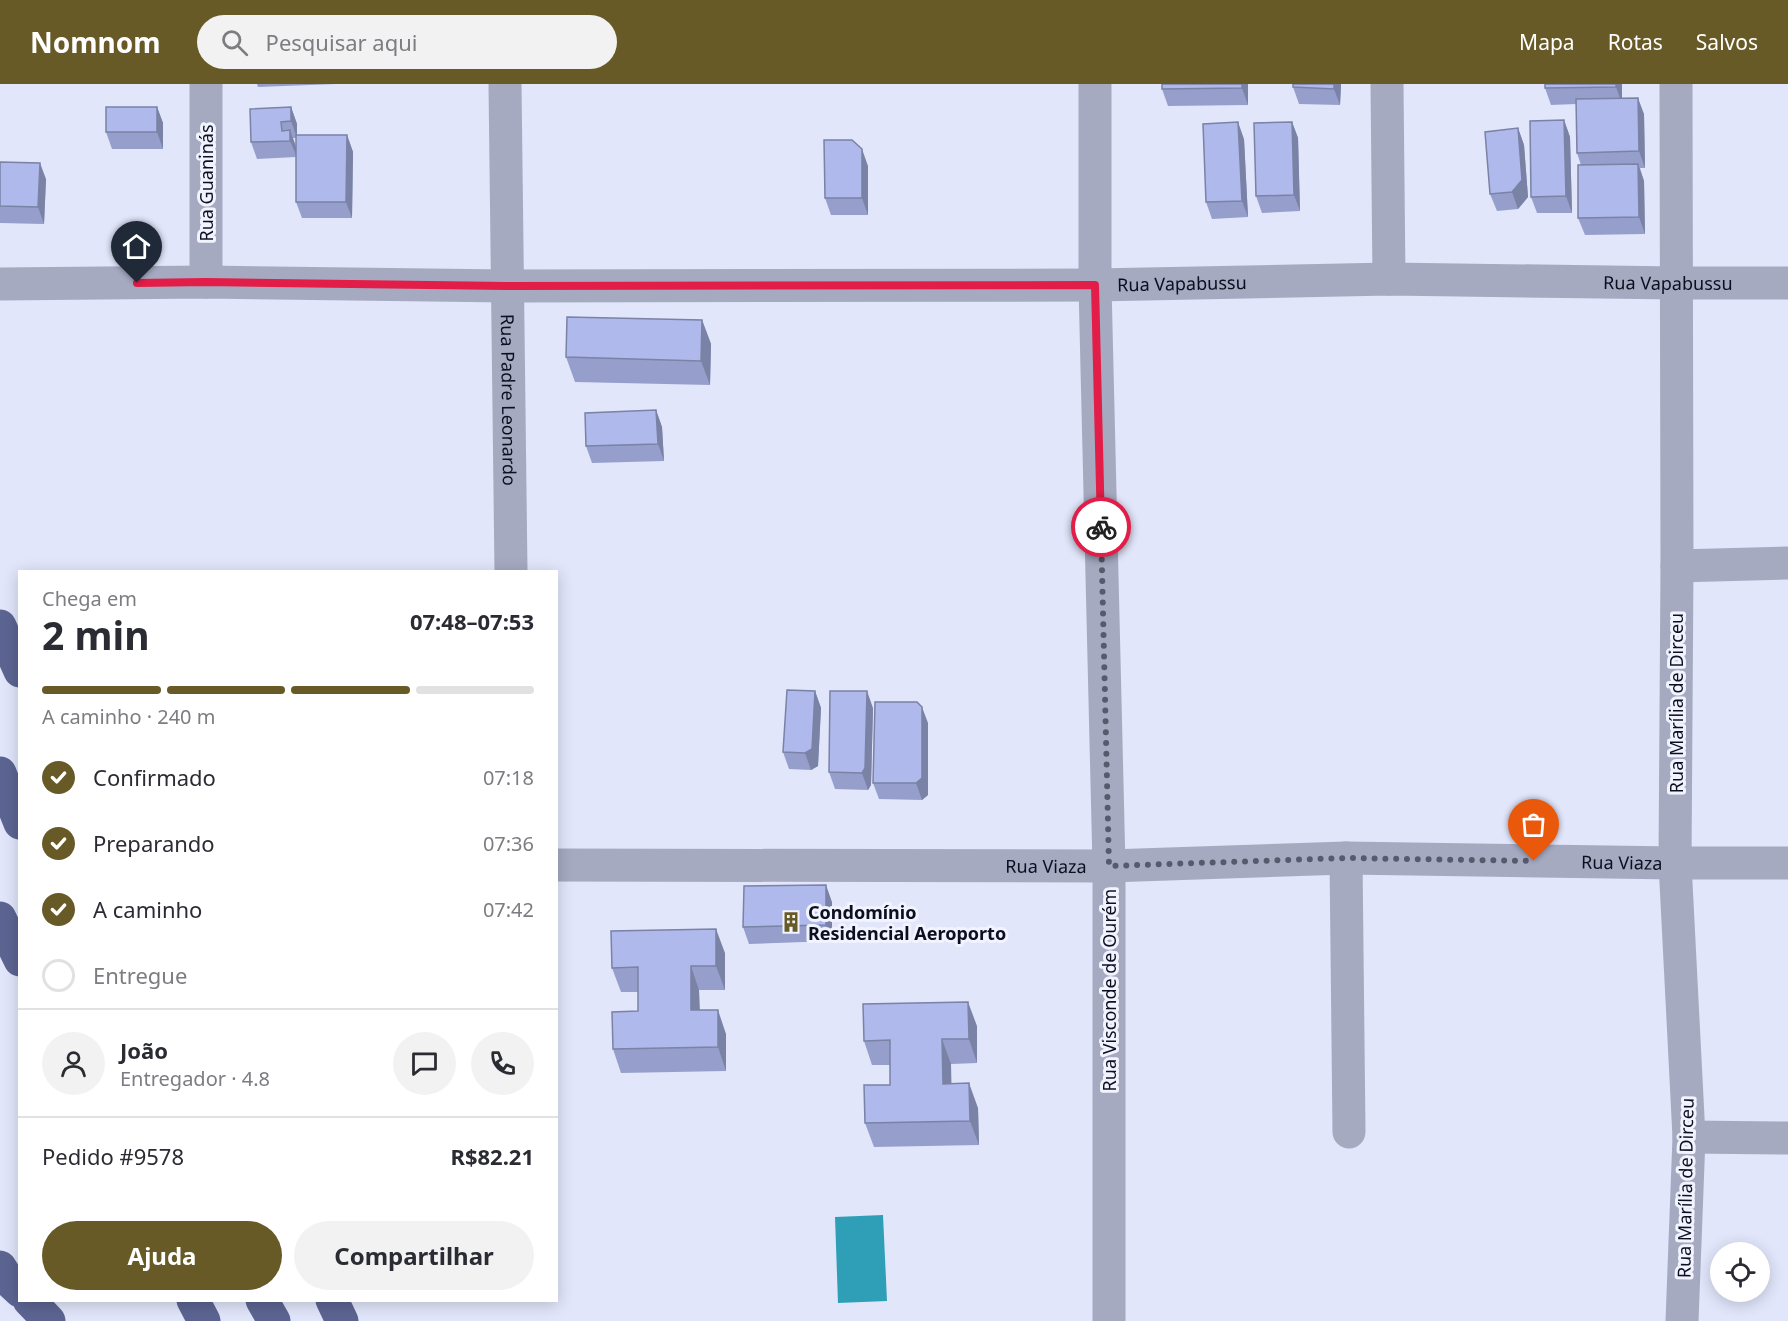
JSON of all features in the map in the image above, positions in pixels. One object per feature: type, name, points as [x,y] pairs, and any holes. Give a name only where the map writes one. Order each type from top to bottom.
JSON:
[{"type":"highway","points":[[0,626],[18,666]]},
{"type":"highway","points":[[0,773],[18,818]]},
{"type":"highway","points":[[0,918],[18,956]]},
{"type":"highway","points":[[0,1267],[18,1290]]},
{"type":"highway","points":[[30,1302],[49,1321]]},
{"type":"highway","points":[[194,1302],[204,1321]]},
{"type":"highway","points":[[263,1302],[274,1321]]},
{"type":"highway","points":[[333,1302],[342,1321]]},
{"type":"street","name":"Rua Guaninás","points":[[206,84],[206,282]]},
{"type":"street","name":"Rua Padre Leonardo","points":[[505,84],[511,570]]},
{"type":"street","name":"Rua Visconde de Ourém","points":[[1095,84],[1095,285],[1109,866],[1110,1321]]},
{"type":"street","points":[[1388,84],[1389,279]]},
{"type":"street","name":"Rua Marília de Dirceu","points":[[1676,84],[1675,863],[1689,1137],[1682,1321]]},
{"type":"street","name":"Rua Vapabussu","points":[[0,284],[206,282],[507,286],[1095,285],[1389,279],[1677,284],[1788,283]]},
{"type":"street","points":[[1677,566],[1788,563]]},
{"type":"street","points":[[1346,858],[1349,1132]]},
{"type":"street","name":"Rua Viaza","points":[[558,865],[1109,866],[1346,858],[1788,863]]},
{"type":"street","points":[[1689,1137],[1788,1138]]},
{"type":"water","points":[[883,1215],[887,1301],[838,1303],[835,1217]]},
{"type":"building","points":[[1162,84],[1242,84],[1242,88],[1162,89]]},
{"type":"building","points":[[1293,84],[1334,84],[1334,89],[1293,87]]},
{"type":"building","points":[[1545,84],[1616,84],[1616,87],[1545,88]]},
{"type":"building","points":[[1638,98],[1639,151],[1577,153],[1576,99]]},
{"type":"building","points":[[106,107],[157,107],[157,132],[106,132]]},
{"type":"building","points":[[291,107],[291,121],[281,122],[282,131],[290,130],[290,141],[251,142],[250,109]]},
{"type":"building","points":[[1564,120],[1566,196],[1531,197],[1530,121]]},
{"type":"building","points":[[1238,122],[1242,201],[1206,202],[1203,124]]},
{"type":"building","points":[[1292,122],[1294,195],[1256,196],[1254,123]]},
{"type":"building","points":[[1518,128],[1522,180],[1512,192],[1490,194],[1485,132]]},
{"type":"building","points":[[296,135],[347,135],[346,202],[296,202]]},
{"type":"building","points":[[824,140],[852,140],[862,149],[862,198],[825,198]]},
{"type":"building","points":[[0,162],[40,163],[38,207],[0,206]]},
{"type":"building","points":[[1638,164],[1639,217],[1578,218],[1578,165]]},
{"type":"building","points":[[567,317],[702,320],[701,361],[566,357]]},
{"type":"building","points":[[656,410],[658,444],[586,446],[585,413]]},
{"type":"building","points":[[787,690],[815,691],[812,749],[805,753],[783,752]]},
{"type":"building","points":[[830,691],[867,691],[865,768],[862,773],[829,772]]},
{"type":"building","points":[[875,702],[917,702],[922,707],[922,778],[916,783],[873,783]]},
{"type":"building","points":[[826,885],[826,925],[743,927],[744,886]]},
{"type":"building","points":[[716,929],[716,966],[691,966],[691,1010],[718,1010],[718,1047],[613,1049],[612,1012],[638,1011],[638,967],[612,968],[611,931]]},
{"type":"building","points":[[968,1002],[969,1039],[942,1039],[943,1084],[969,1083],[970,1121],[865,1123],[864,1085],[890,1085],[890,1040],[864,1041],[863,1004]]},
{"type":"way so far","points":[[1101,527],[1109,866],[1346,858],[1534,861]]},
{"type":"place","name":"Condomínio Residencial Aeroporto","points":[[791,922]]},
{"type":"route","points":[[137,283],[507,286],[1095,285],[1101,527]]}]
